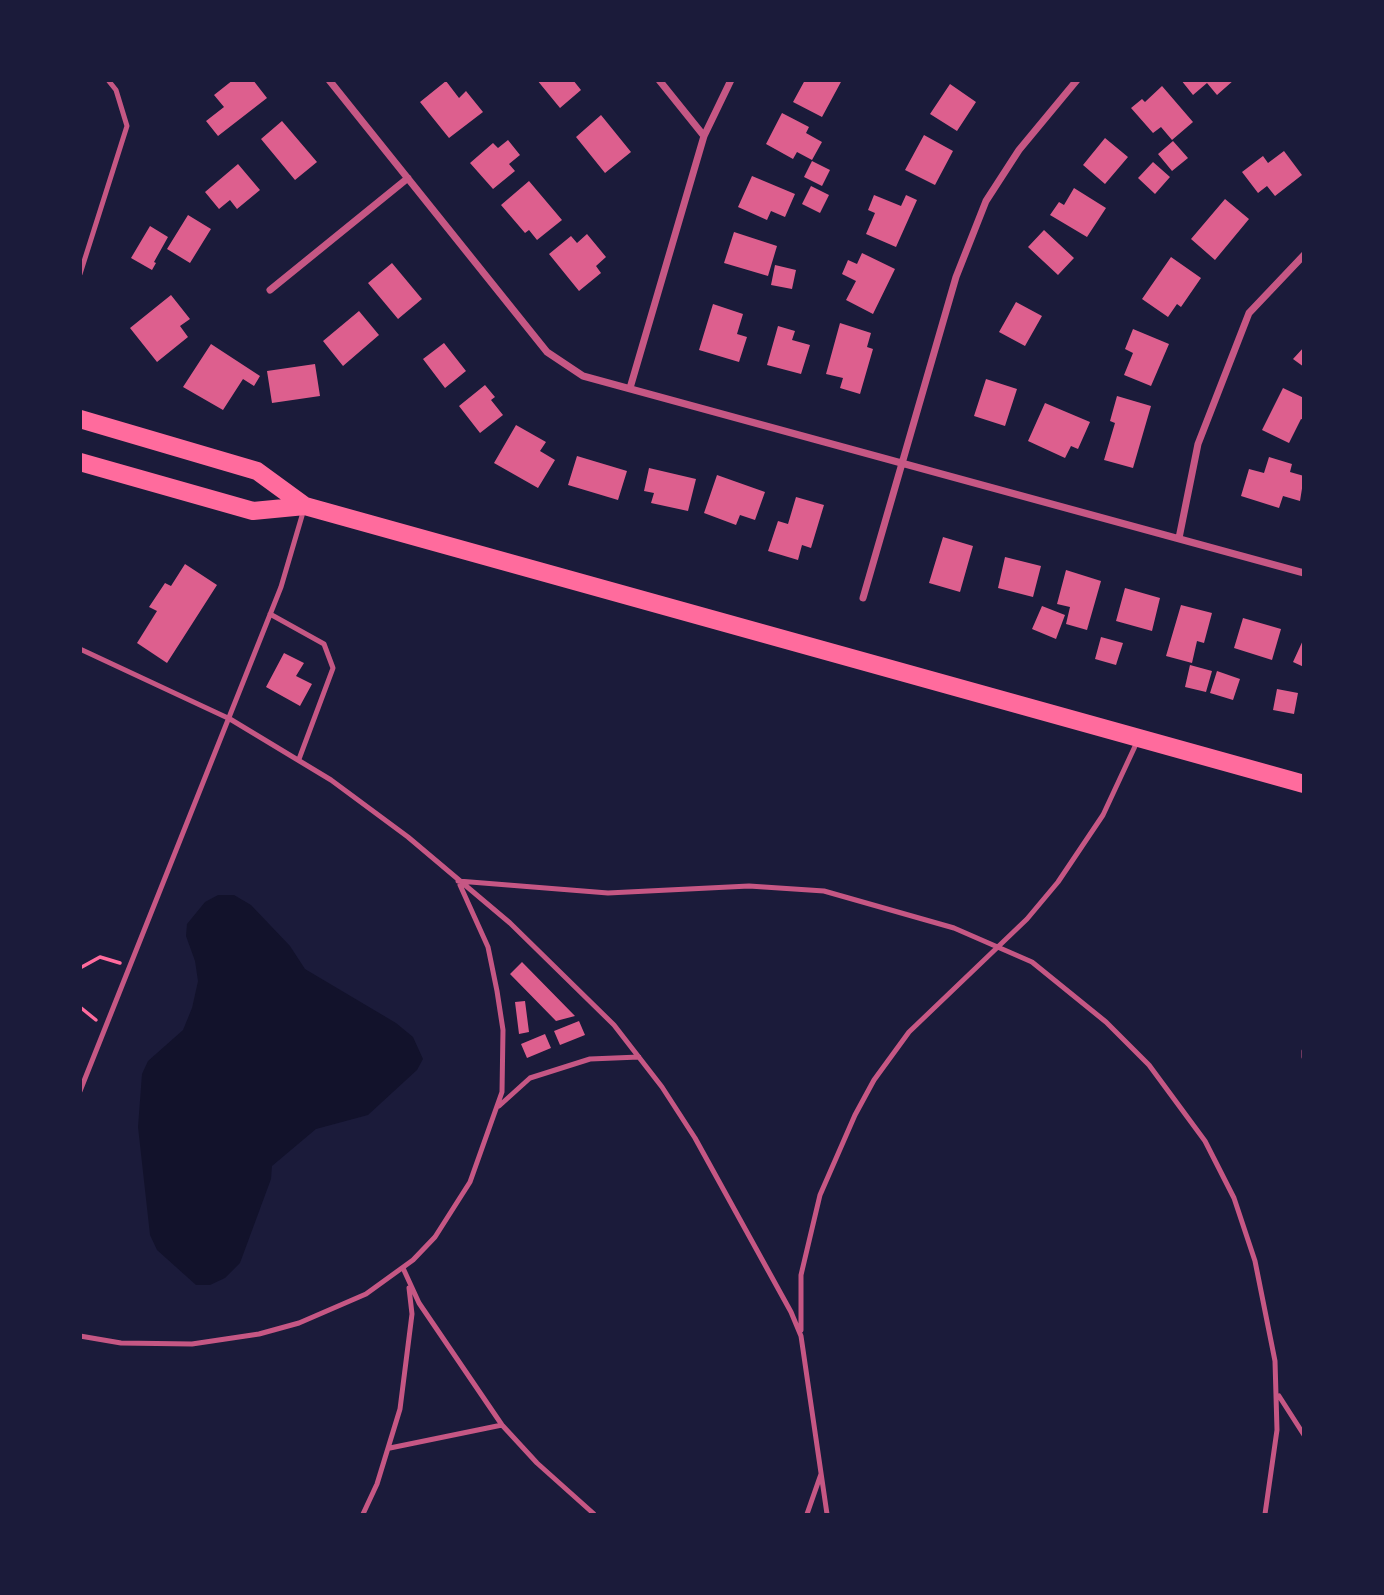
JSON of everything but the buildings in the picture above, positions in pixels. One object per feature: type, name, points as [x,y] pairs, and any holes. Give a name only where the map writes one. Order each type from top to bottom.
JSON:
[{"type":"main road","points":[[80,419],[257,471],[304,506],[1304,784]]},
{"type":"main road","points":[[80,462],[253,511],[304,506]]},
{"type":"street","points":[[329,80],[547,352],[583,376],[1304,572]]},
{"type":"street","points":[[659,80],[704,135]]},
{"type":"street","points":[[630,388],[704,135],[731,80]]},
{"type":"street","points":[[863,598],[956,277],[986,201],[1019,149],[1077,80]]},
{"type":"street","points":[[270,290],[408,178]]},
{"type":"street","points":[[1179,538],[1198,444],[1249,313],[1304,255]]},
{"type":"lane","points":[[80,274],[127,126],[116,90],[108,80]]},
{"type":"lane","points":[[80,1091],[230,719],[270,614],[304,506]]},
{"type":"lane","points":[[270,614],[324,644],[332,668],[299,759]]},
{"type":"lane","points":[[80,650],[90,652],[230,719],[299,759],[370,808],[547,956],[614,1025],[695,1138],[791,1312],[801,1336]]},
{"type":"lane","points":[[827,1514],[801,1336],[801,1275],[820,1195],[855,1115],[889,1056],[909,1032],[999,946],[1058,882],[1115,793],[1138,739]]},
{"type":"lane","points":[[458,881],[608,894],[749,886],[824,891],[906,913],[999,946],[1032,962],[1113,1029],[1156,1072],[1205,1141],[1246,1228],[1271,1329],[1278,1393],[1277,1430],[1265,1514]]},
{"type":"lane","points":[[80,1336],[121,1343],[170,1344],[259,1334],[332,1310],[366,1294],[403,1268],[435,1237],[470,1182],[502,1092],[504,1061],[497,991],[477,917],[458,881]]},
{"type":"lane","points":[[1304,1051],[1304,1057]]},
{"type":"lane","points":[[497,1108],[530,1078],[590,1059],[639,1057]]},
{"type":"lane","points":[[403,1268],[453,1356],[502,1425],[537,1463],[594,1514]]},
{"type":"lane","points":[[363,1514],[390,1448],[400,1409],[412,1314],[408,1281]]},
{"type":"lane","points":[[1278,1393],[1304,1435]]},
{"type":"lane","points":[[390,1448],[502,1425]]},
{"type":"lane","points":[[807,1514],[822,1470]]},
{"type":"path","points":[[80,968],[100,957],[131,966]]},
{"type":"path","points":[[80,1007],[106,1028]]},
{"type":"shaded area","points":[[218,895],[234,895],[251,905],[290,946],[305,969],[396,1023],[413,1037],[423,1059],[417,1070],[368,1115],[316,1129],[272,1166],[271,1179],[240,1263],[225,1278],[210,1285],[196,1285],[157,1250],[150,1235],[138,1127],[142,1074],[148,1061],[183,1030],[192,1008],[198,981],[195,961],[186,936],[187,924],[205,902]]}]
